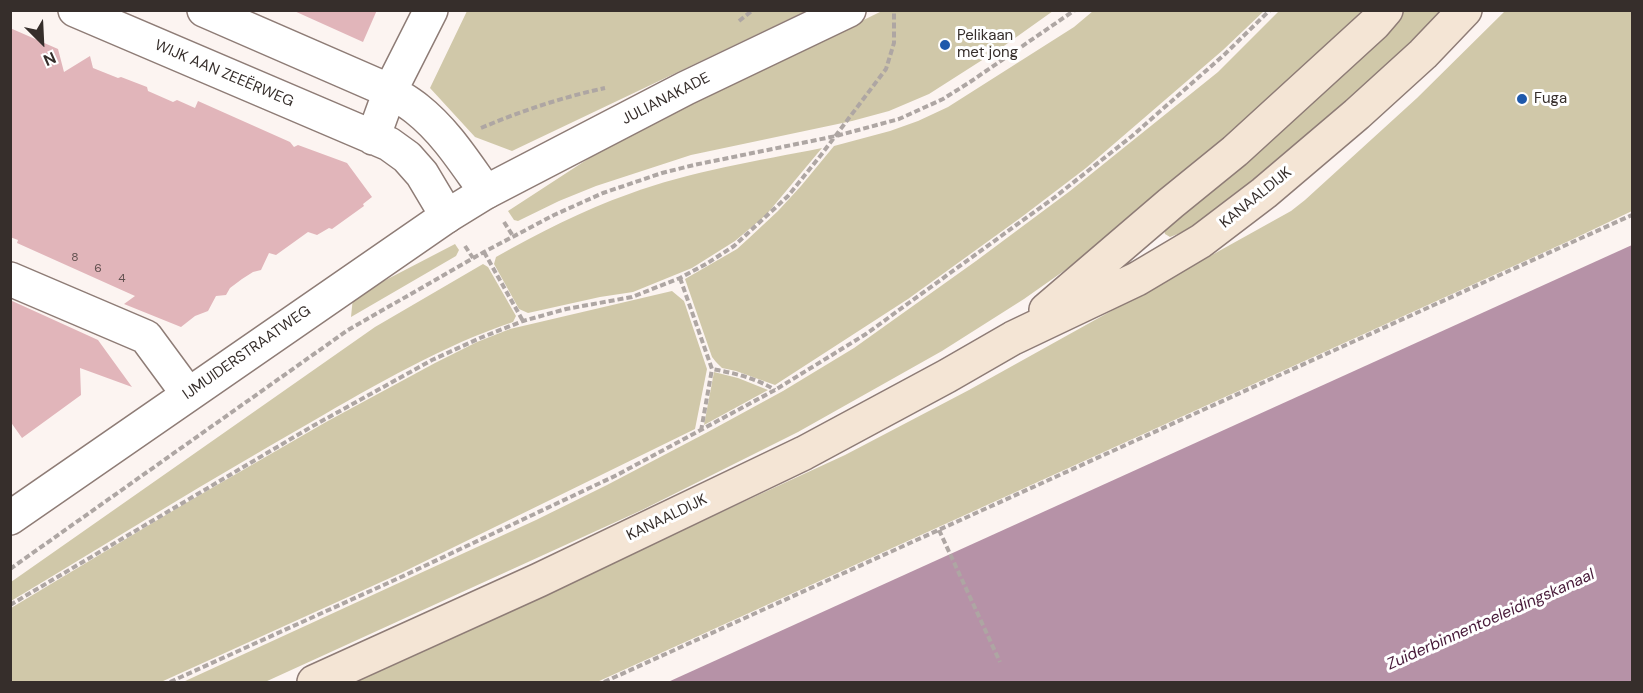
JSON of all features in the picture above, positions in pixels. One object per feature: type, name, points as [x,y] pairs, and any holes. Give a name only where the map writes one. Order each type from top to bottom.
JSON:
[{"type":"main road","name":"KANAALDIJK","points":[[1013,338],[1235,151],[1386,10]]},
{"type":"main road","name":"KANAALDIJK","points":[[314,682],[550,574],[804,453],[1013,338],[1137,279],[1201,242],[1264,193],[1357,114],[1423,54],[1465,10]]},
{"type":"street","name":"WIJK AAN ZEEËRWEG","points":[[75,10],[389,144],[407,157],[422,174],[447,216]]},
{"type":"street","points":[[204,10],[390,91],[417,109],[450,142],[486,192]]},
{"type":"street","points":[[373,138],[390,91],[431,10]]},
{"type":"street","name":"JULIANAKADE","points":[[486,192],[686,88],[849,10]]},
{"type":"street","name":"IJMUIDERSTRAATWEG","points":[[10,518],[447,216],[486,192]]},
{"type":"street","points":[[10,279],[146,337],[188,394]]},
{"type":"path","points":[[735,25],[753,10]]},
{"type":"path","points":[[10,605],[202,490],[432,360],[523,321],[583,305],[632,297],[680,278],[734,246],[788,196],[886,69],[894,43],[894,10]]},
{"type":"path","points":[[10,569],[348,330],[554,214],[630,183],[662,173],[836,136],[899,118],[943,99],[1075,10]]},
{"type":"path","points":[[170,682],[607,480],[775,390],[866,334],[1055,197],[1132,136],[1225,54],[1270,10]]},
{"type":"path","points":[[450,142],[509,116],[576,95],[608,88]]},
{"type":"path","points":[[604,682],[1632,217]]},
{"type":"path","points":[[484,252],[523,321]]},
{"type":"path","points":[[680,278],[712,369],[701,431]]},
{"type":"path","points":[[712,369],[745,377],[775,390]]},
{"type":"path","points":[[939,530],[1000,662]]},
{"type":"shaded area","points":[[467,10],[806,11],[512,151],[475,137],[430,88]]},
{"type":"shaded area","points":[[882,11],[1053,11],[1001,48],[929,94],[889,111],[691,155],[596,186],[518,221],[514,220],[508,211],[594,155],[658,120]]},
{"type":"shaded area","points":[[1093,11],[1264,11],[1223,50],[1086,168],[908,299],[775,385],[722,368],[716,362],[712,357],[685,279],[737,249],[778,211],[834,146],[890,131],[948,107],[1074,27]]},
{"type":"shaded area","points":[[1279,11],[1367,11],[1313,65],[1122,230],[1024,299],[942,351],[798,432],[642,510],[265,682],[183,682],[536,520],[607,485],[783,391],[854,348],[1070,191],[1218,72]]},
{"type":"shaded area","points":[[1401,11],[1445,11],[1396,59],[1293,150],[1198,223],[1170,237],[1165,234],[1164,230]]},
{"type":"shaded area","points":[[1505,11],[1632,11],[1632,211],[597,682],[353,682],[845,455],[969,390],[1291,211],[1417,98]]},
{"type":"shaded area","points":[[822,148],[766,215],[735,241],[692,268],[633,292],[528,313],[519,309],[494,264],[496,257],[545,231],[595,207],[629,194],[700,173]]},
{"type":"shaded area","points":[[455,244],[459,250],[456,256],[351,317],[353,297]]},
{"type":"shaded area","points":[[483,264],[488,267],[516,316],[513,322],[461,342],[361,394],[237,465],[11,601],[11,582],[375,327]]},
{"type":"shaded area","points":[[672,291],[684,301],[707,369],[695,429],[401,573],[161,682],[11,682],[11,608],[179,507],[326,422],[477,342],[510,329]]},
{"type":"shaded area","points":[[714,372],[738,378],[768,390],[704,425]]},
{"type":"water","name":"Zuiderbinnentoeleidingskanaal","points":[[1632,245],[1632,682],[668,682]]},
{"type":"building","points":[[292,10],[377,10],[363,42]]},
{"type":"building","points":[[10,28],[58,49],[64,72],[90,56],[93,68],[147,87],[148,91],[173,102],[177,100],[195,108],[198,101],[290,142],[294,147],[298,145],[347,163],[372,197],[363,204],[364,206],[332,229],[329,228],[317,235],[308,232],[276,255],[269,253],[261,270],[242,279],[230,288],[226,295],[216,296],[208,311],[195,316],[181,327],[124,304],[135,296],[17,243],[18,240],[10,237]]},
{"type":"building","points":[[10,300],[98,340],[132,387],[80,368],[81,395],[22,438],[10,421]]},
{"type":"place","name":"Pelikaan met jong","points":[[945,45]]},
{"type":"place","name":"Fuga","points":[[1522,99]]}]
